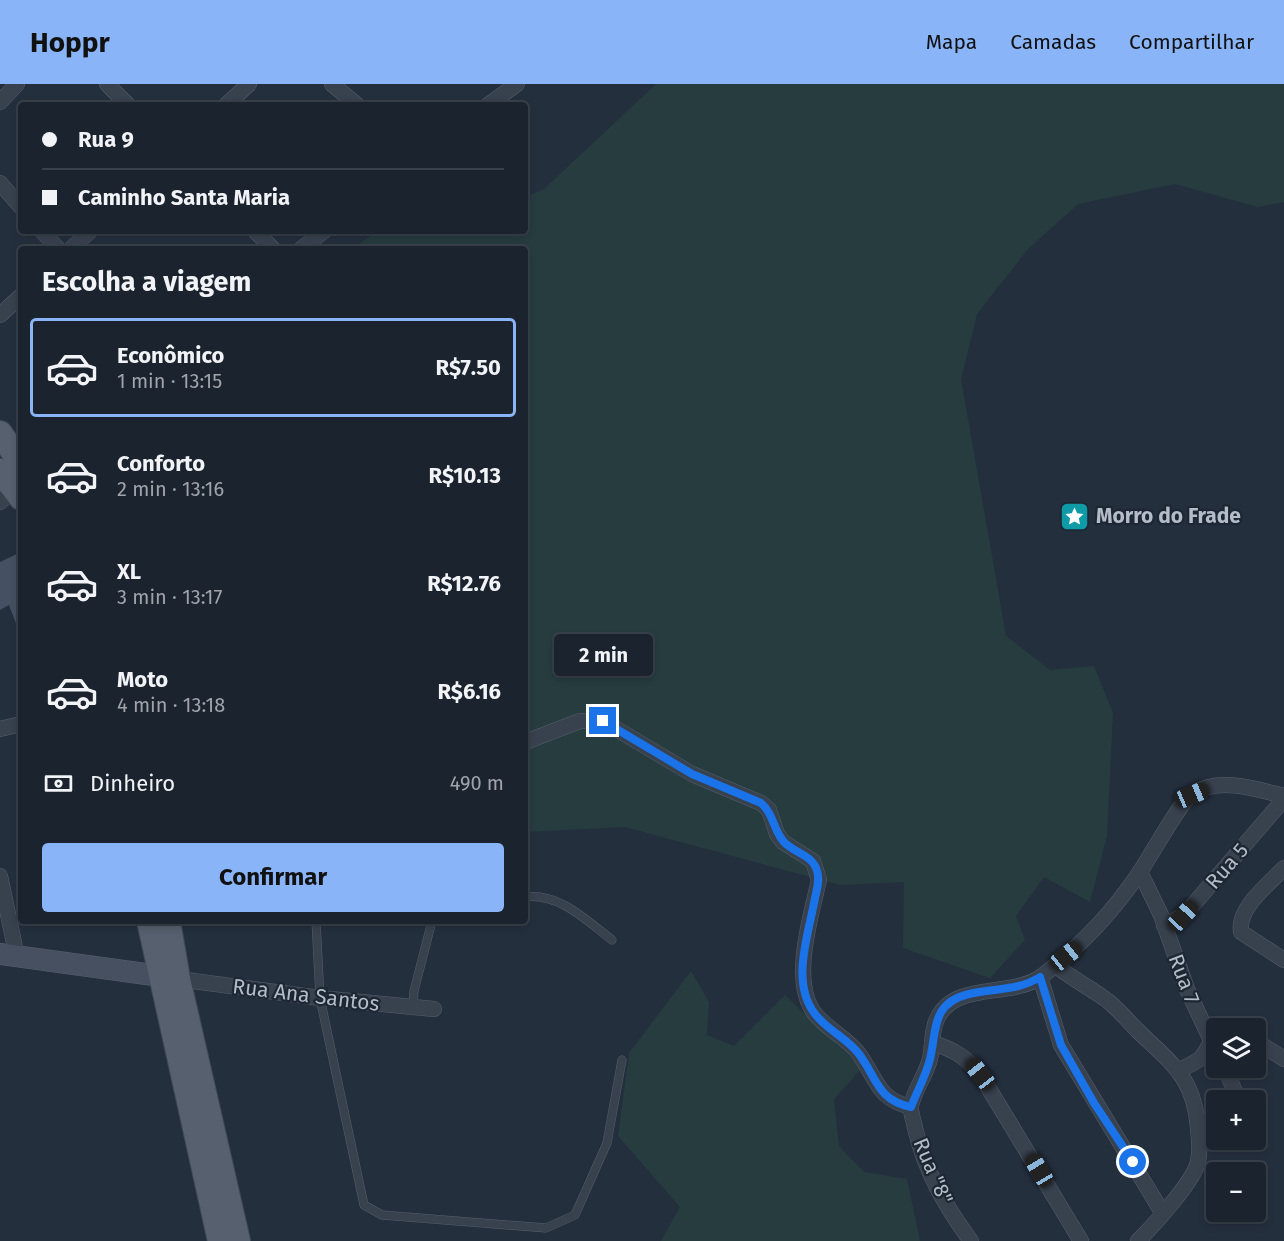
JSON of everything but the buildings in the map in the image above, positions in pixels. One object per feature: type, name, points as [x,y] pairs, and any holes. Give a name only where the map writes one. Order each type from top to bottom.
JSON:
[{"type":"main road","points":[[0,433],[18,459]]},
{"type":"main road","points":[[150,924],[169,977],[238,1241]]},
{"type":"main road","points":[[168,924],[169,977],[220,1241]]},
{"type":"main road","points":[[8,956],[169,977]]},
{"type":"street","points":[[0,102],[17,84]]},
{"type":"street","points":[[107,84],[125,102]]},
{"type":"street","points":[[229,102],[249,84]]},
{"type":"street","points":[[332,84],[353,102]]},
{"type":"street","points":[[492,102],[517,84]]},
{"type":"street","points":[[0,183],[18,204]]},
{"type":"street","points":[[45,234],[55,246]]},
{"type":"street","points":[[73,246],[87,234]]},
{"type":"street","points":[[258,234],[270,246]]},
{"type":"street","points":[[306,246],[320,234]]},
{"type":"street","points":[[0,315],[18,299]]},
{"type":"street","points":[[528,741],[580,721],[603,721],[692,774],[744,794],[769,810],[777,834],[783,842],[813,861],[819,879],[805,944],[803,968],[805,989],[814,1013],[858,1053],[878,1087],[890,1101],[911,1107],[930,1059],[936,1021],[942,1009],[954,1000],[969,994],[1011,989],[1030,984],[1079,946],[1140,872],[1182,805],[1192,795],[1225,785],[1284,797]]},
{"type":"street","points":[[0,729],[18,725]]},
{"type":"street","name":"Rua 5","points":[[1164,925],[1183,916],[1284,797]]},
{"type":"street","points":[[1284,868],[1243,914],[1240,925],[1241,932],[1250,940],[1284,960]]},
{"type":"street","name":"Rua 7","points":[[1140,872],[1164,925],[1187,989],[1206,1021]]},
{"type":"street","points":[[0,876],[8,956]]},
{"type":"street","points":[[1061,960],[1074,980],[1109,1002],[1179,1070],[1186,1079],[1193,1100],[1200,1148],[1197,1165],[1190,1180],[1138,1241]]},
{"type":"street","name":"Rua Ana Santos","points":[[169,977],[320,998],[434,1009]]},
{"type":"street","points":[[1040,977],[1061,1045],[1162,1212]]},
{"type":"street","points":[[932,1043],[948,1047],[961,1055],[980,1074],[1080,1241]]},
{"type":"street","points":[[1266,1047],[1284,1059]]},
{"type":"street","points":[[1179,1070],[1201,1059],[1206,1052]]},
{"type":"street","name":"Rua \"8\"","points":[[911,1107],[918,1139],[932,1178],[951,1214],[971,1241]]},
{"type":"lane","points":[[528,897],[540,895],[567,905],[612,940]]},
{"type":"lane","points":[[316,924],[320,998],[364,1205],[382,1215],[546,1228],[575,1215],[607,1143],[622,1060]]},
{"type":"lane","points":[[412,1007],[431,924]]},
{"type":"green space","points":[[656,84],[1284,84],[1284,202],[1258,207],[1175,184],[1078,204],[1028,249],[977,314],[961,379],[1006,636],[1050,670],[1094,666],[1113,713],[1107,836],[1090,902],[1044,877],[1016,916],[1025,940],[990,978],[903,948],[904,882],[840,885],[625,827],[528,832],[528,246],[357,246],[373,234],[528,234],[528,196],[544,189]]},
{"type":"green space","points":[[691,971],[709,1002],[707,1035],[734,1046],[785,995],[862,1068],[834,1099],[839,1146],[864,1172],[907,1179],[920,1241],[661,1241],[680,1207],[618,1136],[629,1053]]},
{"type":"place","name":"Morro do Frade","points":[[1075,516]]},
{"type":"route","points":[[603,721],[649,751],[692,774],[761,803],[769,810],[777,834],[783,842],[813,861],[819,879],[803,962],[807,997],[814,1013],[858,1053],[878,1087],[890,1101],[911,1107],[930,1059],[933,1033],[942,1009],[954,1000],[969,994],[1011,989],[1030,984],[1040,977],[1061,1045],[1094,1103],[1133,1162]]}]
